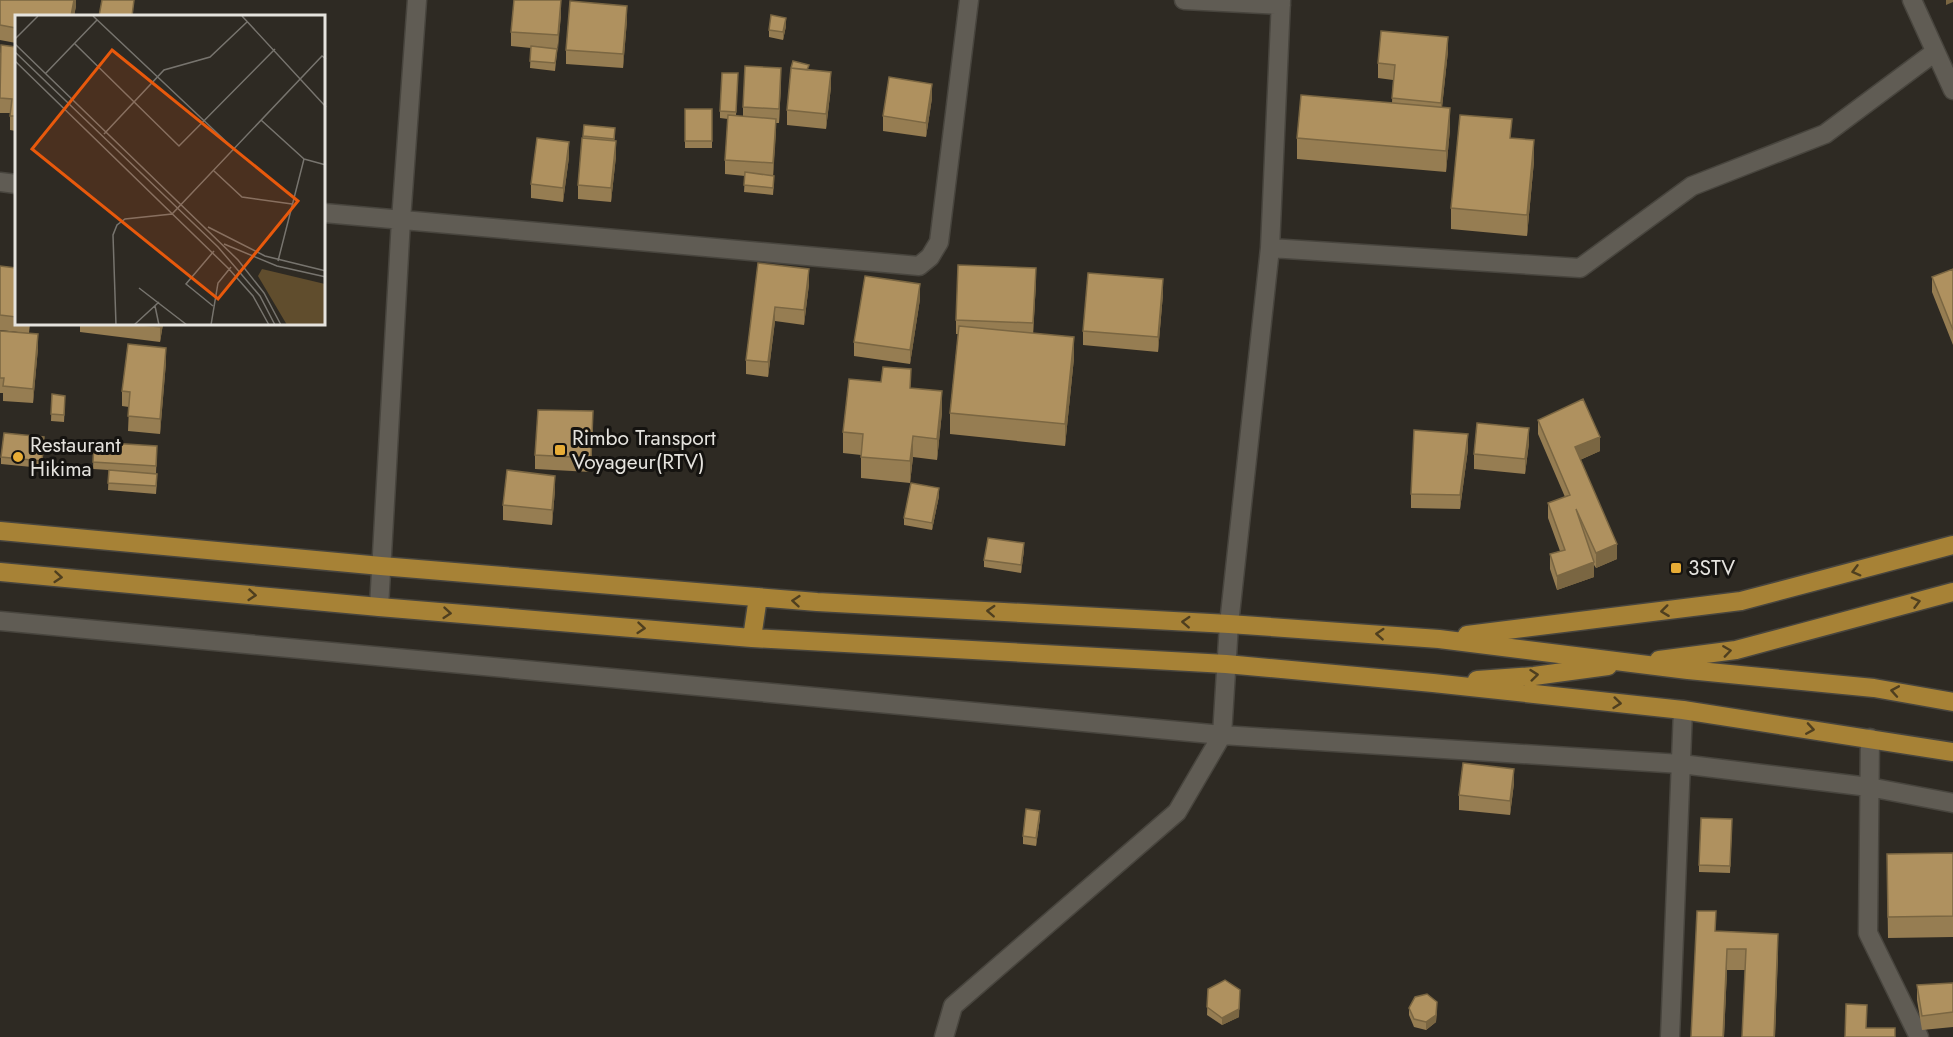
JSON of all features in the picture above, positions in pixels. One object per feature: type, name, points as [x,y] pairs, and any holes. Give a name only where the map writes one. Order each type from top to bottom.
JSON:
[{"type":"main road","points":[[0,531],[381,566],[829,603],[1230,624],[1439,639],[1688,670],[1874,688],[1953,702]]},
{"type":"main road","points":[[1439,639],[1741,601],[1953,545]]},
{"type":"main road","points":[[0,572],[752,638],[1226,664],[1434,683],[1683,710],[1953,752]]},
{"type":"main road","points":[[1434,683],[1534,676],[1736,650],[1953,592]]},
{"type":"main road","points":[[752,638],[758,597]]},
{"type":"street","points":[[379,607],[401,220],[417,0]]},
{"type":"street","points":[[326,213],[920,266],[930,257],[939,242],[969,0]]},
{"type":"street","points":[[944,1037],[954,1006],[1177,812],[1222,735],[1226,664],[1270,248],[1281,2],[1184,0]]},
{"type":"street","points":[[1912,0],[1953,90]]},
{"type":"street","points":[[1270,248],[1580,268],[1692,186],[1825,135],[1935,51]]},
{"type":"street","points":[[0,182],[15,184]]},
{"type":"street","points":[[0,621],[1222,735],[1681,764],[1869,787],[1953,803]]},
{"type":"street","points":[[1670,1037],[1683,710]]},
{"type":"street","points":[[1870,738],[1868,933],[1919,1037]]},
{"type":"building","points":[[0,0],[74,0],[71,15],[15,15],[15,28],[0,25]]},
{"type":"building","points":[[102,0],[134,0],[132,15],[99,15]]},
{"type":"building","points":[[514,0],[561,0],[558,35],[511,32]]},
{"type":"building","points":[[570,1],[627,6],[623,54],[566,50]]},
{"type":"building","points":[[771,15],[786,18],[783,32],[769,30]]},
{"type":"building","points":[[1381,31],[1448,37],[1441,103],[1392,98],[1395,65],[1378,63]]},
{"type":"building","points":[[1,45],[15,47],[15,116],[10,116],[12,99],[0,98]]},
{"type":"building","points":[[531,46],[557,49],[555,63],[530,61]]},
{"type":"building","points":[[793,61],[809,65],[807,70],[791,68]]},
{"type":"building","points":[[745,66],[781,68],[779,109],[743,107]]},
{"type":"building","points":[[791,68],[831,72],[826,114],[787,110]]},
{"type":"building","points":[[722,73],[738,73],[736,112],[720,111]]},
{"type":"building","points":[[889,77],[932,84],[926,123],[883,116]]},
{"type":"building","points":[[1301,95],[1450,108],[1446,151],[1297,138]]},
{"type":"building","points":[[685,109],[712,109],[712,141],[685,141]]},
{"type":"building","points":[[728,115],[776,119],[773,163],[725,160]]},
{"type":"building","points":[[1460,115],[1512,119],[1510,138],[1534,140],[1527,215],[1451,208]]},
{"type":"building","points":[[584,125],[615,128],[614,139],[583,136]]},
{"type":"building","points":[[537,138],[569,142],[563,188],[531,184]]},
{"type":"building","points":[[582,138],[616,141],[611,188],[578,185]]},
{"type":"building","points":[[745,172],[774,176],[773,188],[744,185]]},
{"type":"building","points":[[758,263],[809,269],[804,310],[775,307],[768,362],[746,360]]},
{"type":"building","points":[[958,265],[1036,268],[1033,323],[956,320]]},
{"type":"building","points":[[0,266],[15,268],[15,317],[0,315]]},
{"type":"building","points":[[1953,269],[1953,330],[1932,277]]},
{"type":"building","points":[[1088,273],[1163,279],[1158,337],[1083,331]]},
{"type":"building","points":[[865,276],[920,284],[910,350],[854,342]]},
{"type":"building","points":[[959,326],[1074,337],[1065,424],[950,413]]},
{"type":"building","points":[[0,331],[38,334],[33,389],[3,386],[4,378],[0,378]]},
{"type":"building","points":[[128,344],[166,348],[160,419],[128,416],[130,392],[122,391]]},
{"type":"building","points":[[883,367],[911,369],[910,388],[942,391],[937,439],[913,436],[910,461],[861,457],[863,434],[843,432],[849,379],[881,382]]},
{"type":"building","points":[[52,394],[65,396],[64,415],[51,414]]},
{"type":"building","points":[[1583,399],[1600,437],[1575,447],[1617,544],[1596,553],[1576,509],[1594,562],[1557,576],[1550,554],[1565,550],[1548,503],[1570,495],[1538,420]]},
{"type":"building","points":[[538,410],[593,411],[591,458],[535,455]]},
{"type":"building","points":[[1477,423],[1529,428],[1525,459],[1474,454]]},
{"type":"building","points":[[1414,430],[1468,434],[1460,495],[1411,494]]},
{"type":"building","points":[[4,433],[44,437],[42,461],[1,457]]},
{"type":"building","points":[[94,442],[157,446],[156,466],[93,462]]},
{"type":"building","points":[[109,470],[157,474],[156,486],[108,483]]},
{"type":"building","points":[[507,470],[555,476],[552,510],[503,505]]},
{"type":"building","points":[[911,483],[939,488],[932,523],[904,518]]},
{"type":"building","points":[[988,538],[1024,543],[1021,565],[984,560]]},
{"type":"building","points":[[1463,763],[1514,769],[1510,801],[1459,795]]},
{"type":"building","points":[[1026,809],[1040,811],[1036,838],[1023,836]]},
{"type":"building","points":[[1701,818],[1732,819],[1730,866],[1699,865]]},
{"type":"building","points":[[1953,853],[1953,916],[1888,917],[1887,854]]},
{"type":"building","points":[[1697,911],[1716,911],[1715,931],[1778,934],[1774,1037],[1742,1037],[1746,949],[1727,949],[1723,1037],[1691,1037]]},
{"type":"building","points":[[1225,980],[1240,990],[1239,1009],[1222,1018],[1207,1007],[1208,989]]},
{"type":"building","points":[[1953,983],[1953,1012],[1922,1016],[1917,985]]},
{"type":"building","points":[[1427,994],[1437,1002],[1436,1015],[1426,1022],[1414,1019],[1409,1008],[1415,997]]},
{"type":"building","points":[[1846,1004],[1867,1005],[1866,1028],[1895,1028],[1895,1037],[1845,1037]]},
{"type":"place","name":"Rimbo Transport Voyageur(RTV)","points":[[560,450]]},
{"type":"place","name":"Restaurant Hikima","points":[[18,457]]},
{"type":"place","name":"3STV","points":[[1676,568]]}]
